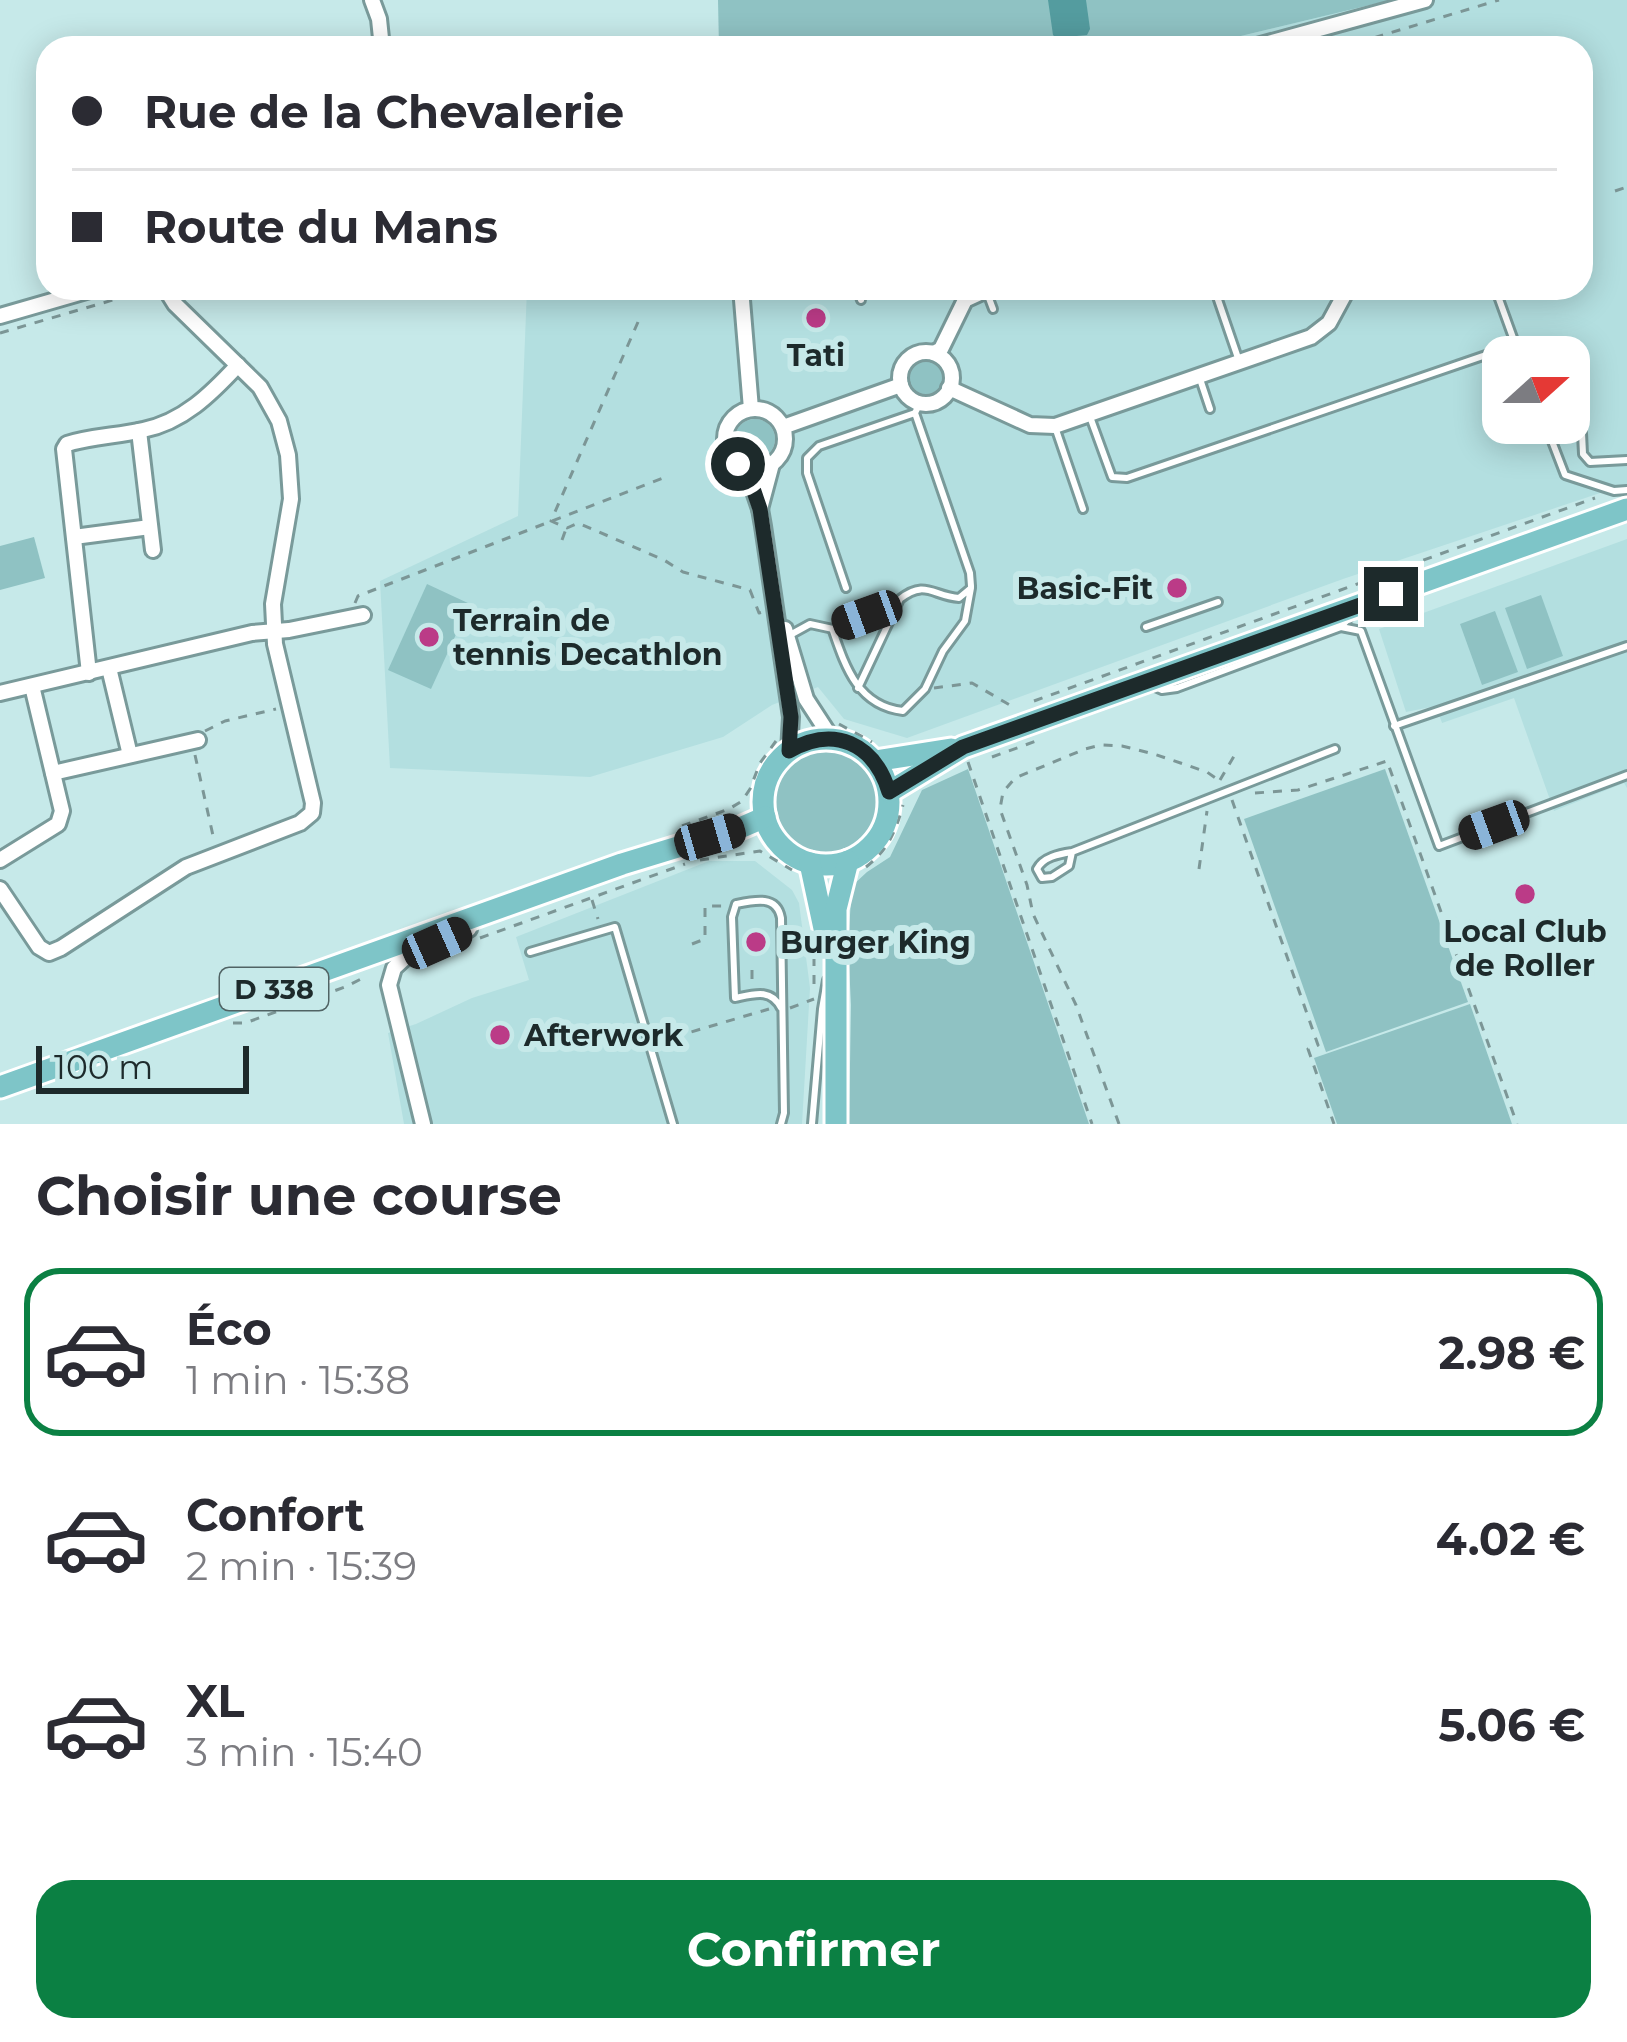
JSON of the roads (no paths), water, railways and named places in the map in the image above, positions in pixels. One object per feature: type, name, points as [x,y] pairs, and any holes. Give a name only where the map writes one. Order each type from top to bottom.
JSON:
[{"type":"main road","points":[[832,1124],[836,909],[852,868],[881,834],[896,798],[973,753],[1145,682],[1358,607],[1621,500]]},
{"type":"main road","points":[[832,1124],[822,911],[802,867],[765,818],[767,781],[783,744],[802,743],[833,730],[848,742],[880,754],[973,753]]},
{"type":"main road","points":[[880,754],[884,776],[896,798]]},
{"type":"main road","name":"D 338","points":[[0,1087],[765,818]]},
{"type":"main road","points":[[802,867],[852,868]]},
{"type":"street","points":[[372,0],[381,36]]},
{"type":"street","points":[[1294,36],[1425,0]]},
{"type":"street","points":[[0,316],[55,300]]},
{"type":"street","points":[[0,889],[39,947],[49,953],[186,867],[307,820],[312,813],[274,631],[273,604],[291,499],[288,455],[279,421],[260,387],[171,300]]},
{"type":"street","points":[[742,300],[751,409]]},
{"type":"street","points":[[934,353],[950,368],[952,382],[937,401],[917,408],[901,385],[901,370],[909,358],[941,349],[965,300]]},
{"type":"street","points":[[949,388],[1008,408],[1030,425],[1055,426],[1322,331],[1342,300]]},
{"type":"street","points":[[89,673],[64,449],[67,444],[149,430],[188,412],[238,365]]},
{"type":"street","points":[[782,427],[901,385]]},
{"type":"street","points":[[760,509],[772,464],[784,448],[782,427],[770,413],[751,409],[736,415],[725,435],[732,458],[746,468],[772,464]]},
{"type":"street","points":[[139,431],[153,550]]},
{"type":"street","points":[[746,468],[760,509],[791,717],[783,744]]},
{"type":"street","points":[[74,537],[150,527]]},
{"type":"street","points":[[772,585],[806,699],[833,730]]},
{"type":"street","points":[[0,693],[252,633],[359,616]]},
{"type":"street","points":[[109,668],[130,755]]},
{"type":"street","points":[[0,860],[58,824],[62,811],[32,686]]},
{"type":"street","points":[[53,773],[197,740]]},
{"type":"street","points":[[423,1124],[388,985],[394,968],[407,956],[548,891]]},
{"type":"lane","points":[[991,300],[993,309]]},
{"type":"lane","points":[[1218,300],[1240,362]]},
{"type":"lane","points":[[1499,300],[1512,336]]},
{"type":"lane","points":[[1089,414],[1112,477],[1126,478],[1482,355]]},
{"type":"lane","points":[[1199,376],[1210,409]]},
{"type":"lane","points":[[834,629],[846,668],[862,694],[903,711],[927,686],[964,621],[970,573],[917,408],[819,446],[807,458],[807,473],[846,587]]},
{"type":"lane","points":[[1055,426],[1083,509]]},
{"type":"lane","points":[[1553,444],[1565,475],[1621,500],[1627,490]]},
{"type":"lane","points":[[1583,444],[1583,454],[1591,462],[1627,460]]},
{"type":"lane","points":[[858,688],[896,604],[906,594],[932,589],[959,598],[971,588]]},
{"type":"lane","points":[[1146,627],[1218,602]]},
{"type":"lane","points":[[788,637],[810,624],[834,629],[896,604]]},
{"type":"lane","points":[[1145,682],[1162,690],[1177,688],[1342,627],[1358,607]]},
{"type":"lane","points":[[1342,627],[1361,631],[1439,846],[1627,776]]},
{"type":"lane","points":[[1394,726],[1627,646]]},
{"type":"lane","points":[[1072,852],[1070,866],[1052,878],[1042,878],[1037,869],[1040,863],[1060,854],[1335,749]]},
{"type":"lane","points":[[781,1008],[768,994],[735,998],[732,917],[741,903],[765,901],[778,906],[783,959],[781,1124]]},
{"type":"lane","points":[[530,952],[615,927],[673,1124]]},
{"type":"lane","points":[[812,1124],[827,976]]},
{"type":"place","name":"Tati","points":[[816,318]]},
{"type":"place","name":"Basic-Fit","points":[[1177,588]]},
{"type":"place","name":"Terrain de tennis Decathlon","points":[[429,637]]},
{"type":"place","name":"Local Club de Roller","points":[[1525,894]]},
{"type":"place","name":"Burger King","points":[[756,942]]},
{"type":"place","name":"Afterwork","points":[[500,1035]]}]
